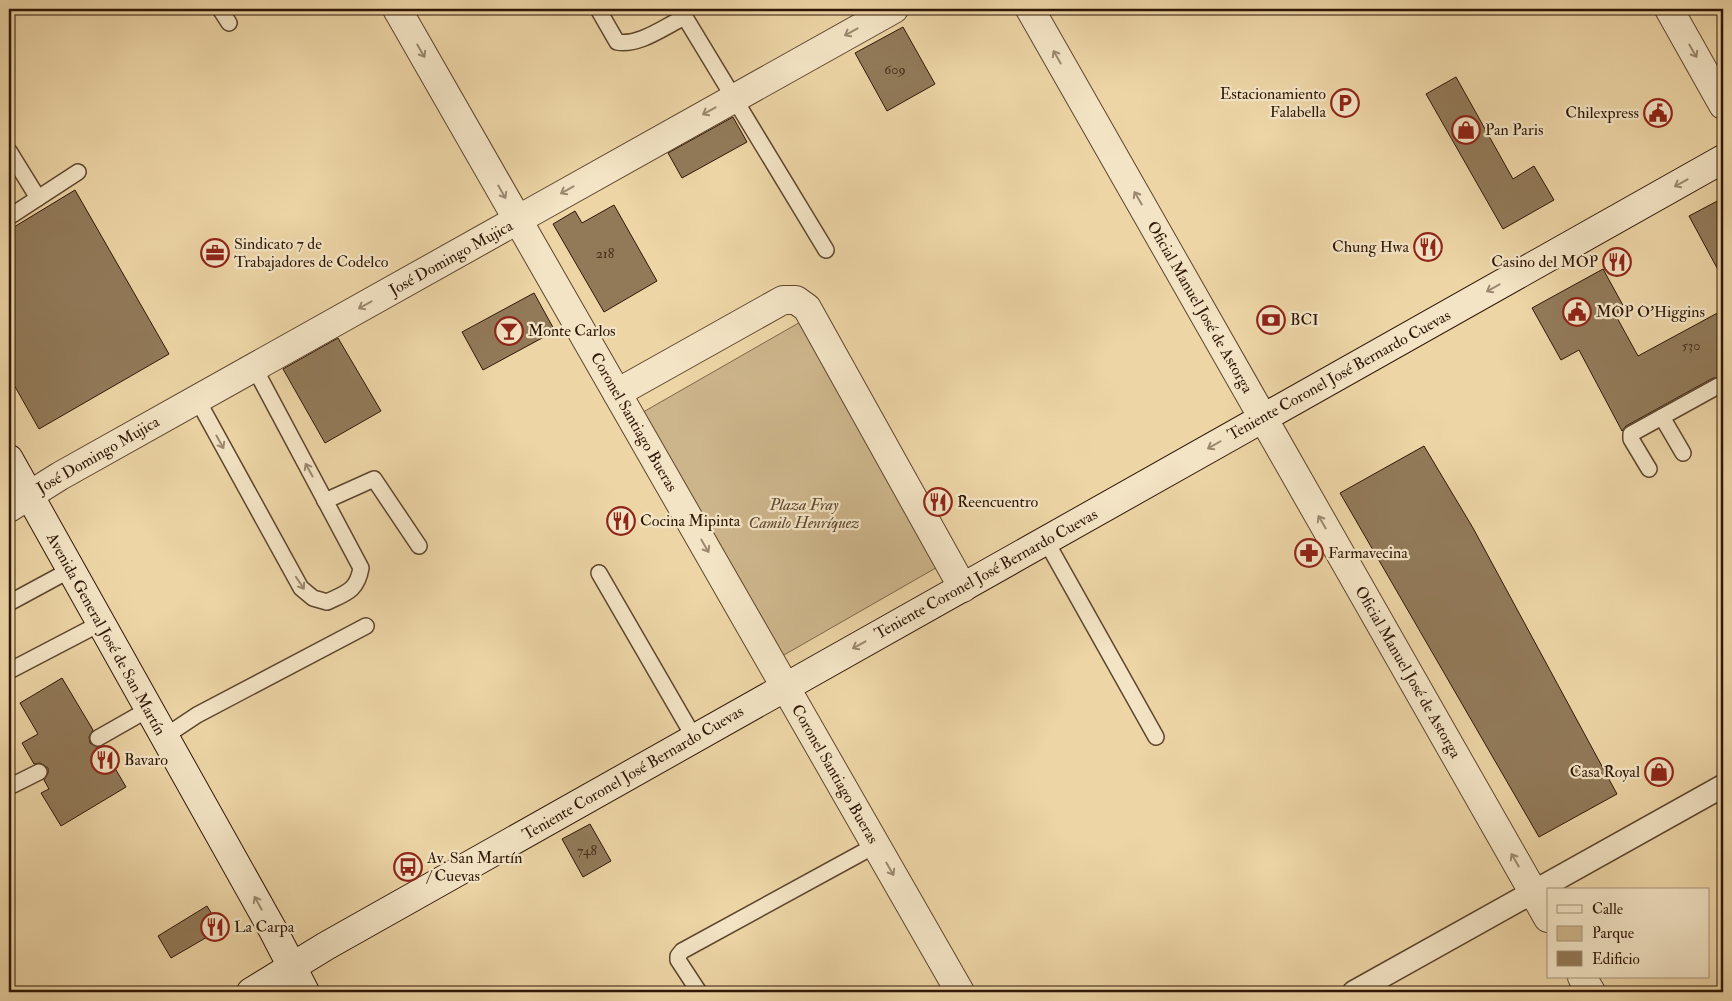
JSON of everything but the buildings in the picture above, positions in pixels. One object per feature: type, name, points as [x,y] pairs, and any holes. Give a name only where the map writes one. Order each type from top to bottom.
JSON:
[{"type":"street","name":"Coronel Santiago Bueras","points":[[397,9],[960,992]]},
{"type":"street","name":"José Domingo Mujica","points":[[19,501],[196,399],[518,220],[541,205],[894,9]]},
{"type":"street","name":"Oficial Manuel José de Astorga","points":[[1030,9],[1547,916]]},
{"type":"street","points":[[1669,9],[1723,104]]},
{"type":"street","name":"Teniente Coronel José Bernardo Cuevas","points":[[251,992],[292,966],[1723,159]]},
{"type":"street","points":[[617,392],[783,300],[796,300],[807,308],[963,588]]},
{"type":"street","name":"Avenida General José de San Martín","points":[[9,459],[19,501],[70,570],[305,992]]},
{"type":"street","points":[[1354,992],[1723,786]]},
{"type":"street","points":[[1583,978],[1590,992]]},
{"type":"lane","points":[[220,9],[229,23]]},
{"type":"lane","points":[[598,9],[617,42],[625,43],[636,41],[683,13],[826,250]]},
{"type":"lane","points":[[9,150],[38,198]]},
{"type":"lane","points":[[9,216],[78,172]]},
{"type":"lane","points":[[196,399],[301,588],[313,598],[326,602],[351,591],[359,578],[362,568],[254,367]]},
{"type":"lane","points":[[1649,469],[1630,436],[1718,386],[1723,388]]},
{"type":"lane","points":[[1662,417],[1683,453]]},
{"type":"lane","points":[[325,501],[374,479],[419,546]]},
{"type":"lane","points":[[1046,541],[1156,737]]},
{"type":"lane","points":[[9,604],[70,570]]},
{"type":"lane","points":[[599,573],[695,739]]},
{"type":"lane","points":[[9,671],[100,623]]},
{"type":"lane","points":[[164,737],[197,715],[366,626]]},
{"type":"lane","points":[[98,738],[149,709]]},
{"type":"lane","points":[[9,787],[39,772]]},
{"type":"lane","points":[[699,992],[678,960],[678,956],[682,951],[876,844]]},
{"type":"green space","name":"Plaza Fray Camilo Henríquez","points":[[802,321],[941,565],[777,659],[638,415]]},
{"type":"place","name":"Estacionamiento Falabella","points":[[1345,103]]},
{"type":"place","name":"Chilexpress","points":[[1658,113]]},
{"type":"place","name":"Pan Paris","points":[[1466,130]]},
{"type":"place","name":"Chung Hwa","points":[[1428,247]]},
{"type":"place","name":"Sindicato 7 de Trabajadores de Codelco","points":[[215,253]]},
{"type":"place","name":"Casino del MOP","points":[[1617,262]]},
{"type":"place","name":"MOP O'Higgins","points":[[1577,312]]},
{"type":"place","name":"BCI","points":[[1271,320]]},
{"type":"place","name":"Monte Carlos","points":[[509,331]]},
{"type":"place","name":"Reencuentro","points":[[938,502]]},
{"type":"place","name":"Cocina Mipinta","points":[[621,521]]},
{"type":"place","name":"Farmavecina","points":[[1309,553]]},
{"type":"place","name":"Bavaro","points":[[105,760]]},
{"type":"place","name":"Casa Royal","points":[[1659,772]]},
{"type":"place","name":"Av. San Martín / Cuevas","points":[[408,867]]},
{"type":"place","name":"La Carpa","points":[[215,927]]}]
